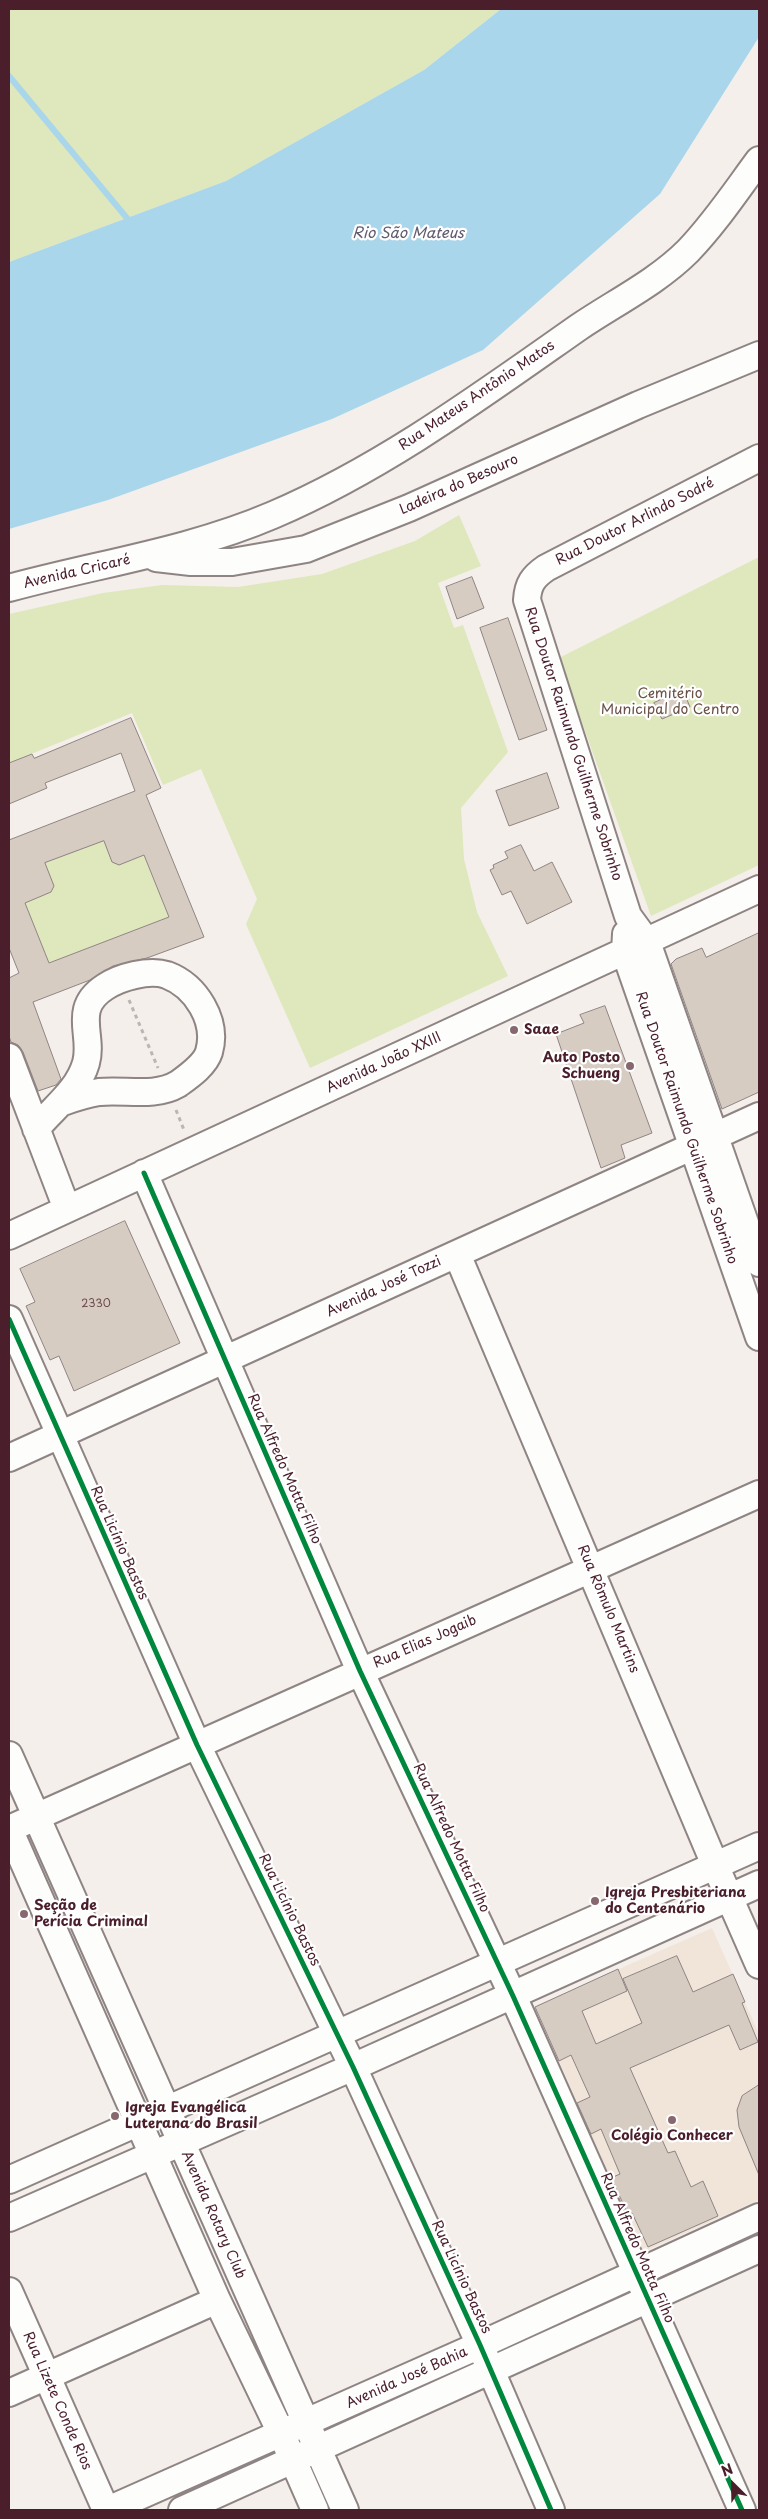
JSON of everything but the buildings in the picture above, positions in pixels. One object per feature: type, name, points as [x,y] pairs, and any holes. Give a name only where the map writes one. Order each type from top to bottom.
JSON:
[{"type":"street","name":"Rua Mateus Antônio Matos","points":[[145,557],[273,515],[332,486],[390,454],[616,302],[661,275],[687,252],[718,217],[759,160]]},
{"type":"street","name":"Ladeira do Besouro","points":[[145,557],[191,562],[232,562],[306,549],[409,508],[638,405],[759,355]]},
{"type":"street","name":"Rua Doutor Arlindo Sodré","points":[[527,600],[528,588],[534,577],[546,568],[759,458]]},
{"type":"street","name":"Avenida Cricaré","points":[[9,588],[68,572],[145,557]]},
{"type":"street","name":"Rua Doutor Raimundo Guilherme Sobrinho","points":[[527,600],[628,916],[636,947],[670,1046],[692,1145],[759,1337]]},
{"type":"street","name":"Avenida João XXIII","points":[[9,1236],[759,889]]},
{"type":"street","points":[[36,1129],[46,1116],[62,1102],[86,1062],[86,1011],[91,1000],[104,987],[120,980],[151,973],[166,975],[182,984],[197,998],[207,1013],[211,1032],[209,1052],[199,1068],[176,1085],[152,1092],[100,1092],[62,1102]]},
{"type":"street","name":"Rua Doutor Raimundo Guilherme Sobrinho","points":[[670,1046],[716,1135],[759,1264]]},
{"type":"street","points":[[9,1057],[67,1209]]},
{"type":"street","name":"Avenida José Tozzi","points":[[9,1458],[759,1116]]},
{"type":"street","name":"Rua Alfredo Motta Filho","points":[[144,1173],[360,1671],[513,1996],[647,2301],[742,2510]]},
{"type":"street","name":"Rua Rômulo Martins","points":[[457,1254],[759,1965]]},
{"type":"street","name":"Rua Licínio Bastos","points":[[9,1319],[197,1745],[353,2067],[480,2346],[551,2510]]},
{"type":"street","name":"Rua Elias Jogaib","points":[[9,1829],[759,1494]]},
{"type":"street","name":"Avenida Rotary Club","points":[[9,1755],[345,2510]]},
{"type":"street","points":[[9,1829],[218,2300],[294,2460],[315,2510]]},
{"type":"street","points":[[9,2180],[759,1846]]},
{"type":"street","points":[[9,2218],[513,1996],[759,1884]]},
{"type":"street","name":"Avenida José Bahia","points":[[107,2510],[282,2435],[759,2217]]},
{"type":"street","name":"Avenida José Bahia","points":[[182,2510],[491,2372],[759,2249]]},
{"type":"street","name":"Rua Lizete Conde Rios","points":[[9,2291],[107,2510]]},
{"type":"street","points":[[9,2393],[218,2300]]},
{"type":"path","points":[[120,980],[194,1151]]},
{"type":"shaded area","name":"Colégio Conhecer","points":[[712,1928],[759,2034],[759,2200],[643,2252],[535,2006]]},
{"type":"green space","points":[[9,9],[501,9],[424,70],[226,181],[9,262]]},
{"type":"green space","points":[[459,515],[481,566],[438,583],[454,628],[463,625],[508,752],[461,808],[464,859],[477,912],[508,976],[310,1068],[246,924],[257,899],[201,769],[163,785],[132,713],[9,763],[9,614],[103,593],[162,585],[238,587],[322,574],[415,541]]},
{"type":"green space","name":"Cemitério Municipal do Centro","points":[[759,557],[759,865],[651,916],[559,658]]},
{"type":"green space","points":[[133,829],[169,917],[49,963],[13,875]]},
{"type":"water","name":"Rio São Mateus","points":[[501,9],[759,9],[759,37],[660,194],[483,350],[332,419],[108,500],[9,529],[9,262],[226,181],[424,70]]},
{"type":"waterway","points":[[9,76],[131,223]]},
{"type":"cycle path","points":[[144,1173],[360,1671],[513,1996],[742,2510]]},
{"type":"cycle path","points":[[9,1319],[197,1745],[353,2067],[480,2345],[551,2510]]},
{"type":"place","name":"Saae","points":[[514,1030]]},
{"type":"place","name":"Auto Posto Schueng","points":[[630,1066]]},
{"type":"place","name":"Igreja Presbiteriana do Centenário","points":[[595,1901]]},
{"type":"place","name":"Seção de Perícia Criminal","points":[[24,1914]]},
{"type":"place","name":"Igreja Evangélica Luterana do Brasil","points":[[115,2116]]},
{"type":"place","name":"Colégio Conhecer","points":[[672,2120]]}]
